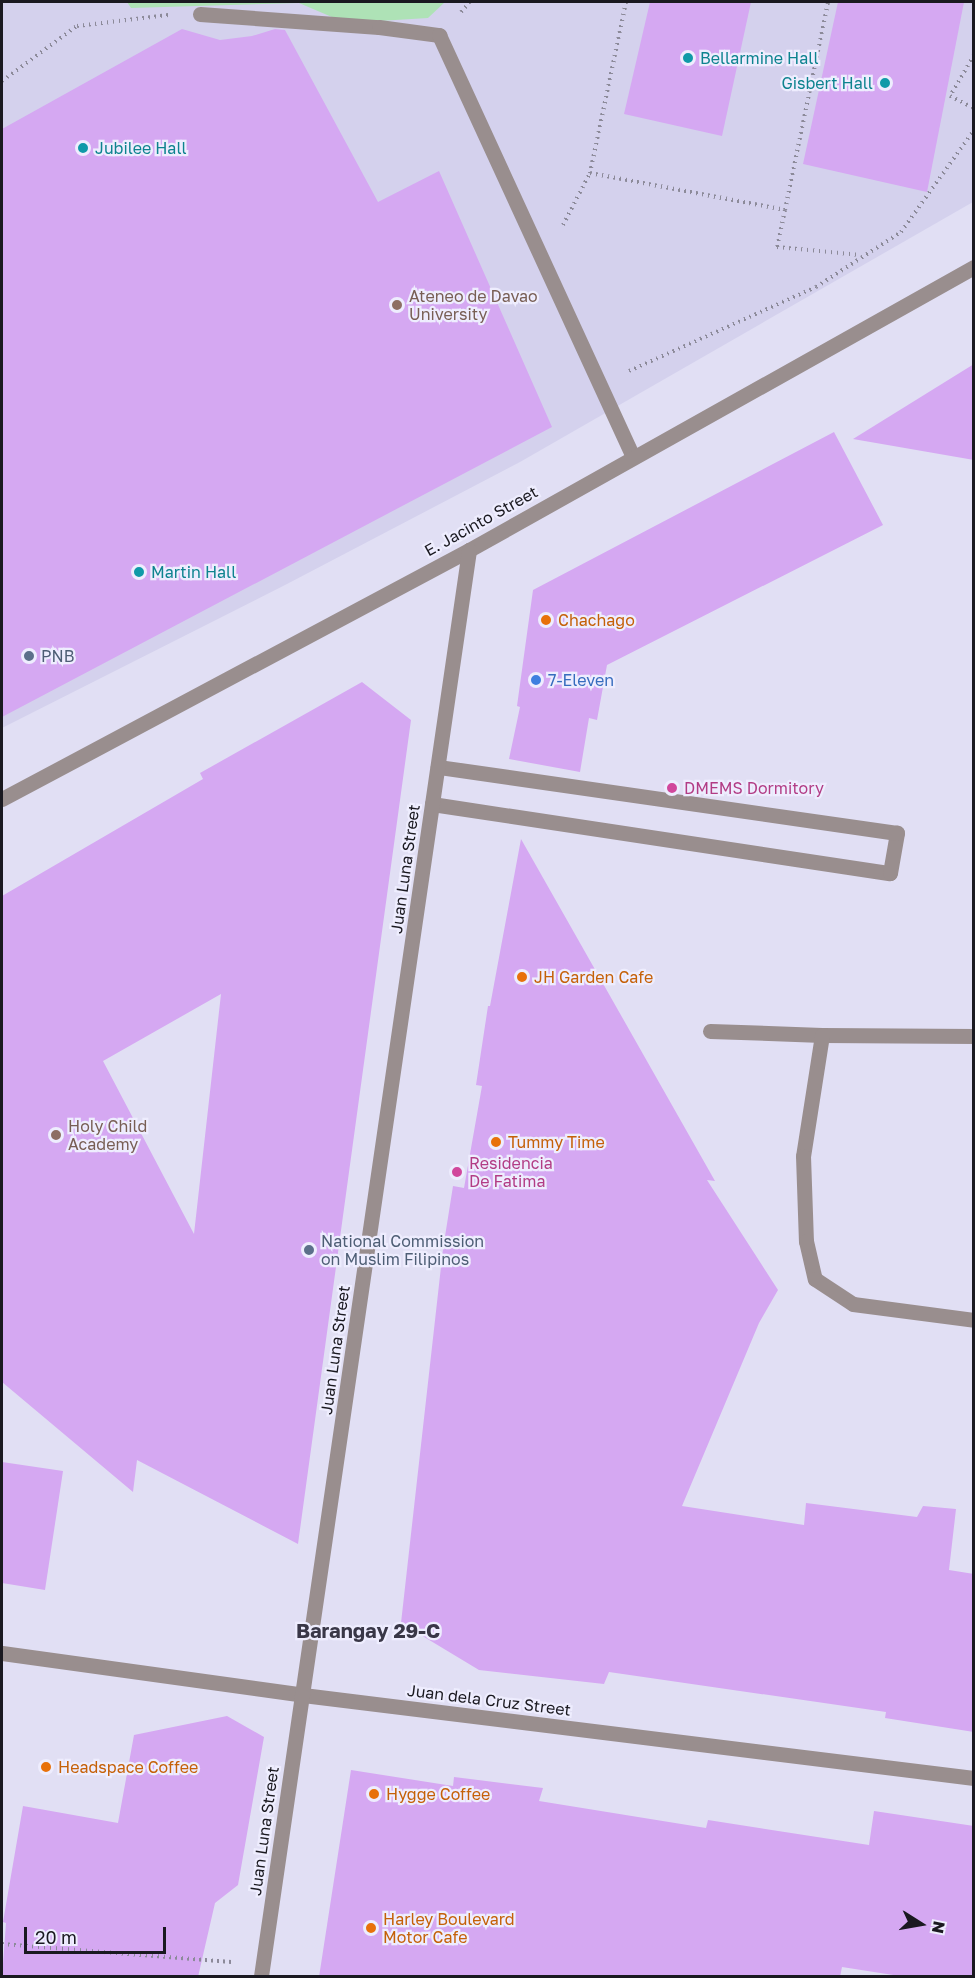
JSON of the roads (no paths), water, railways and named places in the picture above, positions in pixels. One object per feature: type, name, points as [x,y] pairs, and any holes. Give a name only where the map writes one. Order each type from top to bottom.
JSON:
[{"type":"street","points":[[200,14],[380,27],[439,34],[633,457]]},
{"type":"street","name":"E. Jacinto Street","points":[[2,799],[469,550],[974,267]]},
{"type":"street","name":"Juan Luna Street","points":[[262,1971],[469,550]]},
{"type":"street","points":[[432,804],[890,873],[897,833],[438,767]]},
{"type":"street","points":[[710,1031],[822,1035],[974,1036]]},
{"type":"street","points":[[822,1035],[803,1156],[806,1241],[815,1280],[853,1305],[974,1320]]},
{"type":"street","name":"Juan dela Cruz Street","points":[[2,1653],[303,1695],[974,1778]]},
{"type":"place","name":"Bellarmine Hall","points":[[688,58]]},
{"type":"place","name":"Gisbert Hall","points":[[885,83]]},
{"type":"place","name":"Jubilee Hall","points":[[83,148]]},
{"type":"place","name":"Ateneo de Davao University","points":[[397,305]]},
{"type":"place","name":"Martin Hall","points":[[139,572]]},
{"type":"place","name":"Chachago","points":[[546,620]]},
{"type":"place","name":"PNB","points":[[29,656]]},
{"type":"place","name":"7-Eleven","points":[[536,680]]},
{"type":"place","name":"DMEMS Dormitory","points":[[672,788]]},
{"type":"place","name":"JH Garden Cafe","points":[[522,977]]},
{"type":"place","name":"Holy Child Academy","points":[[56,1135]]},
{"type":"place","name":"Tummy Time","points":[[496,1142]]},
{"type":"place","name":"Residencia De Fatima","points":[[457,1172]]},
{"type":"place","name":"National Commission on Muslim Filipinos","points":[[309,1250]]},
{"type":"place","name":"Headspace Coffee","points":[[46,1767]]},
{"type":"place","name":"Hygge Coffee","points":[[374,1794]]},
{"type":"place","name":"Harley Boulevard Motor Cafe","points":[[371,1928]]},
{"type":"district","name":"Barangay 29-C","points":[[368,1630]]}]
